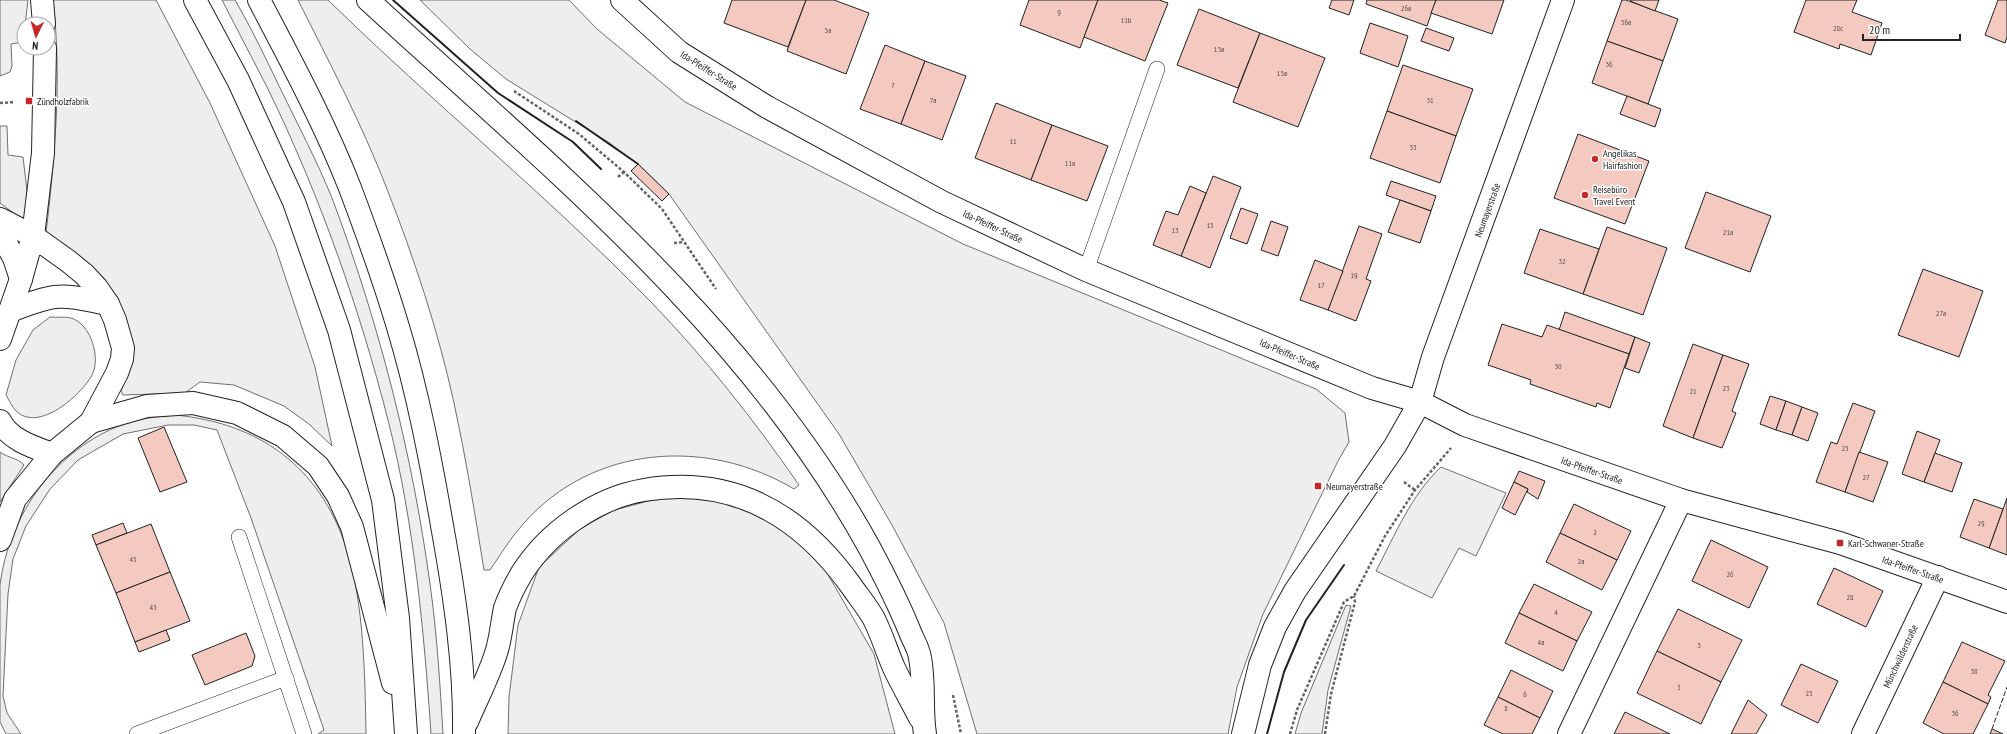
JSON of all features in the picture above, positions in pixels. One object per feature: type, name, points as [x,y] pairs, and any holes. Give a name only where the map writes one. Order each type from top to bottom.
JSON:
[{"type":"main road","points":[[42,0],[43,16]]},
{"type":"main road","points":[[194,0],[238,80],[294,202],[339,330],[383,500],[398,618],[406,732]]},
{"type":"main road","points":[[259,0],[303,86],[350,187],[398,327],[423,427],[456,604],[463,683],[464,731]]},
{"type":"main road","points":[[368,0],[575,190],[670,282],[726,343],[776,404],[820,465],[862,534],[897,598],[920,657],[925,730]]},
{"type":"main road","name":"Ida-Pfeiffer-Straße","points":[[622,0],[679,52],[767,107],[942,202],[1086,270],[1372,388],[1420,402],[1465,425],[1681,500],[1840,543],[2007,602]]},
{"type":"main road","name":"Neumayerstraße","points":[[1243,734],[1260,665],[1275,627],[1295,591],[1395,446],[1420,402],[1433,357],[1563,0]]},
{"type":"main road","points":[[0,339],[21,279],[33,236],[43,153],[45,56]]},
{"type":"main road","points":[[0,219],[33,236],[50,247],[84,274],[108,304],[123,348],[122,359],[117,373],[90,422],[52,454],[15,499],[0,540]]},
{"type":"main road","points":[[0,232],[14,258],[21,279]]},
{"type":"main road","points":[[10,311],[35,301],[55,297],[74,298],[108,304]]},
{"type":"main road","points":[[90,422],[147,406],[193,403],[237,412],[283,436],[318,466],[338,496],[352,527],[406,732]]},
{"type":"main road","points":[[0,421],[4,429],[26,445],[52,454]]},
{"type":"main road","points":[[464,731],[497,650],[506,607],[522,574],[540,550],[564,528],[598,506],[634,491],[670,485],[710,488],[744,497],[772,510],[807,534],[843,574],[874,619],[894,669],[925,730]]},
{"type":"main road","points":[[1569,734],[1681,500]]},
{"type":"main road","name":"Münchwälderstraße","points":[[1863,734],[1938,577]]},
{"type":"lane","points":[[1086,270],[1157,69]]},
{"type":"lane","points":[[239,537],[304,734]]},
{"type":"lane","points":[[137,734],[286,678]]},
{"type":"path","points":[[0,103],[16,102]]},
{"type":"path","points":[[618,177],[624,172]]},
{"type":"path","points":[[674,243],[684,242]]},
{"type":"path","points":[[1290,734],[1297,710],[1344,602],[1354,596],[1385,536],[1415,490],[1451,448],[1465,425]]},
{"type":"path","points":[[1325,734],[1331,694],[1355,602],[1354,596]]},
{"type":"shaded area","points":[[0,0],[28,0],[26,16],[16,16],[16,43],[11,44],[12,66],[10,72],[0,76]]},
{"type":"shaded area","points":[[53,0],[156,0],[210,103],[275,246],[315,367],[332,446],[309,424],[284,406],[234,385],[200,382],[185,393],[123,395],[121,391],[133,360],[46,233],[55,146],[57,58],[56,16],[55,16]]},
{"type":"shaded area","points":[[222,0],[235,0],[259,44],[332,198],[365,292],[392,388],[414,486],[423,535],[435,622],[443,734],[431,734],[425,656],[417,578],[411,538],[398,462],[378,381],[352,296],[305,170],[268,89]]},
{"type":"shaded area","points":[[298,0],[328,0],[408,76],[531,187],[612,263],[651,302],[729,390],[799,485],[794,489],[760,472],[725,461],[689,456],[652,457],[617,464],[583,477],[552,497],[519,528],[490,570],[484,570],[454,403],[441,348],[425,294],[407,241],[367,141],[345,93]]},
{"type":"shaded area","points":[[420,0],[569,0],[597,29],[685,102],[963,244],[1316,389],[1345,413],[1349,442],[1338,461],[1263,614],[1237,687],[1228,734],[977,734],[944,623],[892,525],[839,434],[669,194],[638,164],[608,142],[506,79],[470,49]]},
{"type":"shaded area","points":[[0,126],[7,126],[8,155],[23,157],[27,191],[26,215],[23,218],[19,217],[0,203]]},
{"type":"shaded area","points":[[50,317],[71,318],[78,321],[84,327],[89,334],[95,351],[95,368],[87,383],[79,392],[58,409],[47,415],[25,417],[16,411],[6,395],[16,360],[33,330]]},
{"type":"shaded area","points":[[175,415],[205,420],[233,428],[259,439],[282,454],[302,472],[320,493],[334,518],[346,547],[357,591],[362,639],[366,734],[318,734],[324,730],[251,518],[217,430],[194,425],[168,425],[123,434],[78,460],[50,489],[26,526],[13,559],[8,594],[3,696],[7,713],[21,734],[6,734],[0,722],[0,585],[5,559],[14,533],[25,509],[40,487],[57,467],[77,450],[100,435],[136,420]]},
{"type":"shaded area","points":[[0,452],[24,465],[0,502]]},
{"type":"shaded area","points":[[1441,467],[1506,493],[1476,556],[1459,548],[1432,598],[1376,571],[1412,503],[1430,478]]},
{"type":"shaded area","points":[[695,497],[732,504],[769,522],[796,540],[823,566],[874,654],[895,734],[508,734],[509,697],[518,625],[539,567],[580,529],[614,510],[656,499]]},
{"type":"shaded area","points":[[1346,605],[1351,606],[1328,690],[1322,734],[1295,734],[1301,713]]},
{"type":"building","points":[[732,0],[806,0],[788,47],[724,23]]},
{"type":"building","points":[[806,0],[834,0],[869,13],[846,74],[787,51]]},
{"type":"building","points":[[1029,0],[1098,0],[1080,48],[1020,25]]},
{"type":"building","points":[[1098,0],[1159,0],[1168,3],[1145,61],[1084,37]]},
{"type":"building","points":[[1332,0],[1354,0],[1349,15],[1329,8]]},
{"type":"building","points":[[1367,0],[1436,0],[1427,26],[1366,4]]},
{"type":"building","points":[[1436,0],[1504,0],[1492,34],[1431,13]]},
{"type":"building","points":[[1622,0],[1626,0],[1678,19],[1663,61],[1607,41]]},
{"type":"building","points":[[1659,0],[1655,11],[1630,1]]},
{"type":"building","points":[[1806,0],[1857,0],[1852,12],[1882,23],[1871,55],[1840,44],[1839,49],[1794,32]]},
{"type":"building","points":[[1998,0],[2007,0],[2007,37],[2005,43],[1985,35]]},
{"type":"building","points":[[1199,9],[1260,33],[1238,88],[1177,65]]},
{"type":"building","points":[[1370,23],[1408,36],[1398,67],[1360,53]]},
{"type":"building","points":[[1426,28],[1454,38],[1449,51],[1421,41]]},
{"type":"building","points":[[1260,33],[1325,58],[1298,127],[1233,102]]},
{"type":"building","points":[[1607,41],[1663,61],[1648,104],[1592,83]]},
{"type":"building","points":[[885,45],[925,61],[901,124],[860,109]]},
{"type":"building","points":[[925,61],[966,76],[942,140],[901,124]]},
{"type":"building","points":[[1403,65],[1473,89],[1456,136],[1387,111]]},
{"type":"building","points":[[1627,96],[1661,109],[1655,127],[1620,114]]},
{"type":"building","points":[[996,103],[1052,125],[1031,180],[975,158]]},
{"type":"building","points":[[1387,111],[1456,136],[1440,183],[1370,158]]},
{"type":"building","points":[[1052,125],[1108,146],[1087,201],[1031,180]]},
{"type":"building","points":[[1578,134],[1649,161],[1625,224],[1554,198]]},
{"type":"building","points":[[638,164],[669,194],[662,201],[631,171]]},
{"type":"building","points":[[1213,176],[1241,187],[1210,268],[1181,256]]},
{"type":"building","points":[[1391,181],[1436,196],[1431,211],[1386,195]]},
{"type":"building","points":[[1190,186],[1206,193],[1181,256],[1153,245],[1166,211],[1178,215]]},
{"type":"building","points":[[1706,192],[1771,216],[1750,272],[1685,248]]},
{"type":"building","points":[[1400,200],[1431,211],[1420,243],[1388,232]]},
{"type":"building","points":[[1241,208],[1258,214],[1247,244],[1230,238]]},
{"type":"building","points":[[1271,221],[1288,227],[1278,256],[1261,250]]},
{"type":"building","points":[[1359,226],[1382,234],[1366,279],[1371,281],[1356,321],[1328,310]]},
{"type":"building","points":[[1607,227],[1667,248],[1643,315],[1583,294]]},
{"type":"building","points":[[1540,229],[1599,249],[1583,294],[1524,273]]},
{"type":"building","points":[[1315,260],[1343,271],[1328,310],[1300,300]]},
{"type":"building","points":[[1923,269],[1983,291],[1959,357],[1898,335]]},
{"type":"building","points":[[1565,312],[1635,337],[1629,354],[1559,330]]},
{"type":"building","points":[[1502,324],[1542,337],[1547,325],[1629,354],[1610,408],[1597,403],[1596,407],[1530,384],[1531,380],[1488,365]]},
{"type":"building","points":[[1635,337],[1650,343],[1639,373],[1625,368]]},
{"type":"building","points":[[1693,344],[1723,355],[1693,438],[1663,426]]},
{"type":"building","points":[[1723,355],[1749,364],[1732,411],[1736,413],[1722,448],[1693,438]]},
{"type":"building","points":[[1770,396],[1786,401],[1776,430],[1760,424]]},
{"type":"building","points":[[1786,401],[1802,407],[1792,435],[1776,430]]},
{"type":"building","points":[[1853,403],[1875,411],[1845,492],[1816,482],[1831,442],[1837,444]]},
{"type":"building","points":[[1802,407],[1818,413],[1808,441],[1792,435]]},
{"type":"building","points":[[164,427],[187,482],[160,492],[138,438]]},
{"type":"building","points":[[1917,431],[1940,440],[1924,482],[1902,474]]},
{"type":"building","points":[[1859,452],[1888,462],[1873,502],[1845,492]]},
{"type":"building","points":[[1935,453],[1962,463],[1952,492],[1924,482]]},
{"type":"building","points":[[1519,471],[1545,481],[1538,499],[1527,492],[1528,489],[1514,482]]},
{"type":"building","points":[[1514,482],[1528,489],[1515,515],[1502,508]]},
{"type":"building","points":[[2007,498],[2007,555],[1989,548]]},
{"type":"building","points":[[1974,499],[2003,509],[1989,548],[1960,537]]},
{"type":"building","points":[[1574,504],[1631,531],[1617,560],[1560,533]]},
{"type":"building","points":[[123,523],[127,533],[96,545],[92,535]]},
{"type":"building","points":[[151,524],[170,572],[116,593],[96,545]]},
{"type":"building","points":[[1560,533],[1617,560],[1602,590],[1546,562]]},
{"type":"building","points":[[1711,540],[1768,567],[1749,608],[1692,581]]},
{"type":"building","points":[[1834,568],[1883,591],[1866,627],[1817,604]]},
{"type":"building","points":[[170,572],[190,621],[135,642],[116,593]]},
{"type":"building","points":[[1534,584],[1592,612],[1577,641],[1519,613]]},
{"type":"building","points":[[1678,609],[1742,640],[1721,682],[1657,651]]},
{"type":"building","points":[[1519,613],[1577,641],[1563,671],[1505,643]]},
{"type":"building","points":[[166,630],[170,640],[139,652],[135,642]]},
{"type":"building","points":[[246,633],[255,656],[252,666],[205,685],[192,655]]},
{"type":"building","points":[[1962,642],[2005,661],[1988,695],[1991,697],[1988,704],[1943,682]]},
{"type":"building","points":[[1657,651],[1721,682],[1701,724],[1637,693]]},
{"type":"building","points":[[1801,664],[1838,681],[1818,723],[1781,705]]},
{"type":"building","points":[[1511,670],[1553,691],[1540,718],[1498,697]]},
{"type":"building","points":[[1943,682],[1988,704],[1973,734],[1944,734],[1923,723]]},
{"type":"building","points":[[1498,697],[1540,718],[1532,734],[1503,734],[1484,725]]},
{"type":"building","points":[[1748,700],[1767,715],[1756,734],[1731,734]]},
{"type":"building","points":[[1625,712],[1670,734],[1614,734]]},
{"type":"building","points":[[1992,729],[2003,734],[1990,734]]},
{"type":"fence","points":[[1992,729],[2007,687]]},
{"type":"wall","points":[[393,0],[498,93],[573,142],[601,169]]},
{"type":"wall","points":[[576,121],[638,164]]},
{"type":"wall","points":[[1267,734],[1284,672],[1306,620],[1344,565]]},
{"type":"place","name":"Zündholzfabrik","points":[[29,101]]},
{"type":"place","name":"Angelikas Hairfashion","points":[[1595,159]]},
{"type":"place","name":"Reisebüro Travel Event","points":[[1585,195]]},
{"type":"place","name":"Neumayerstraße","points":[[1318,486]]},
{"type":"place","name":"Karl-Schwaner-Straße","points":[[1840,543]]}]
